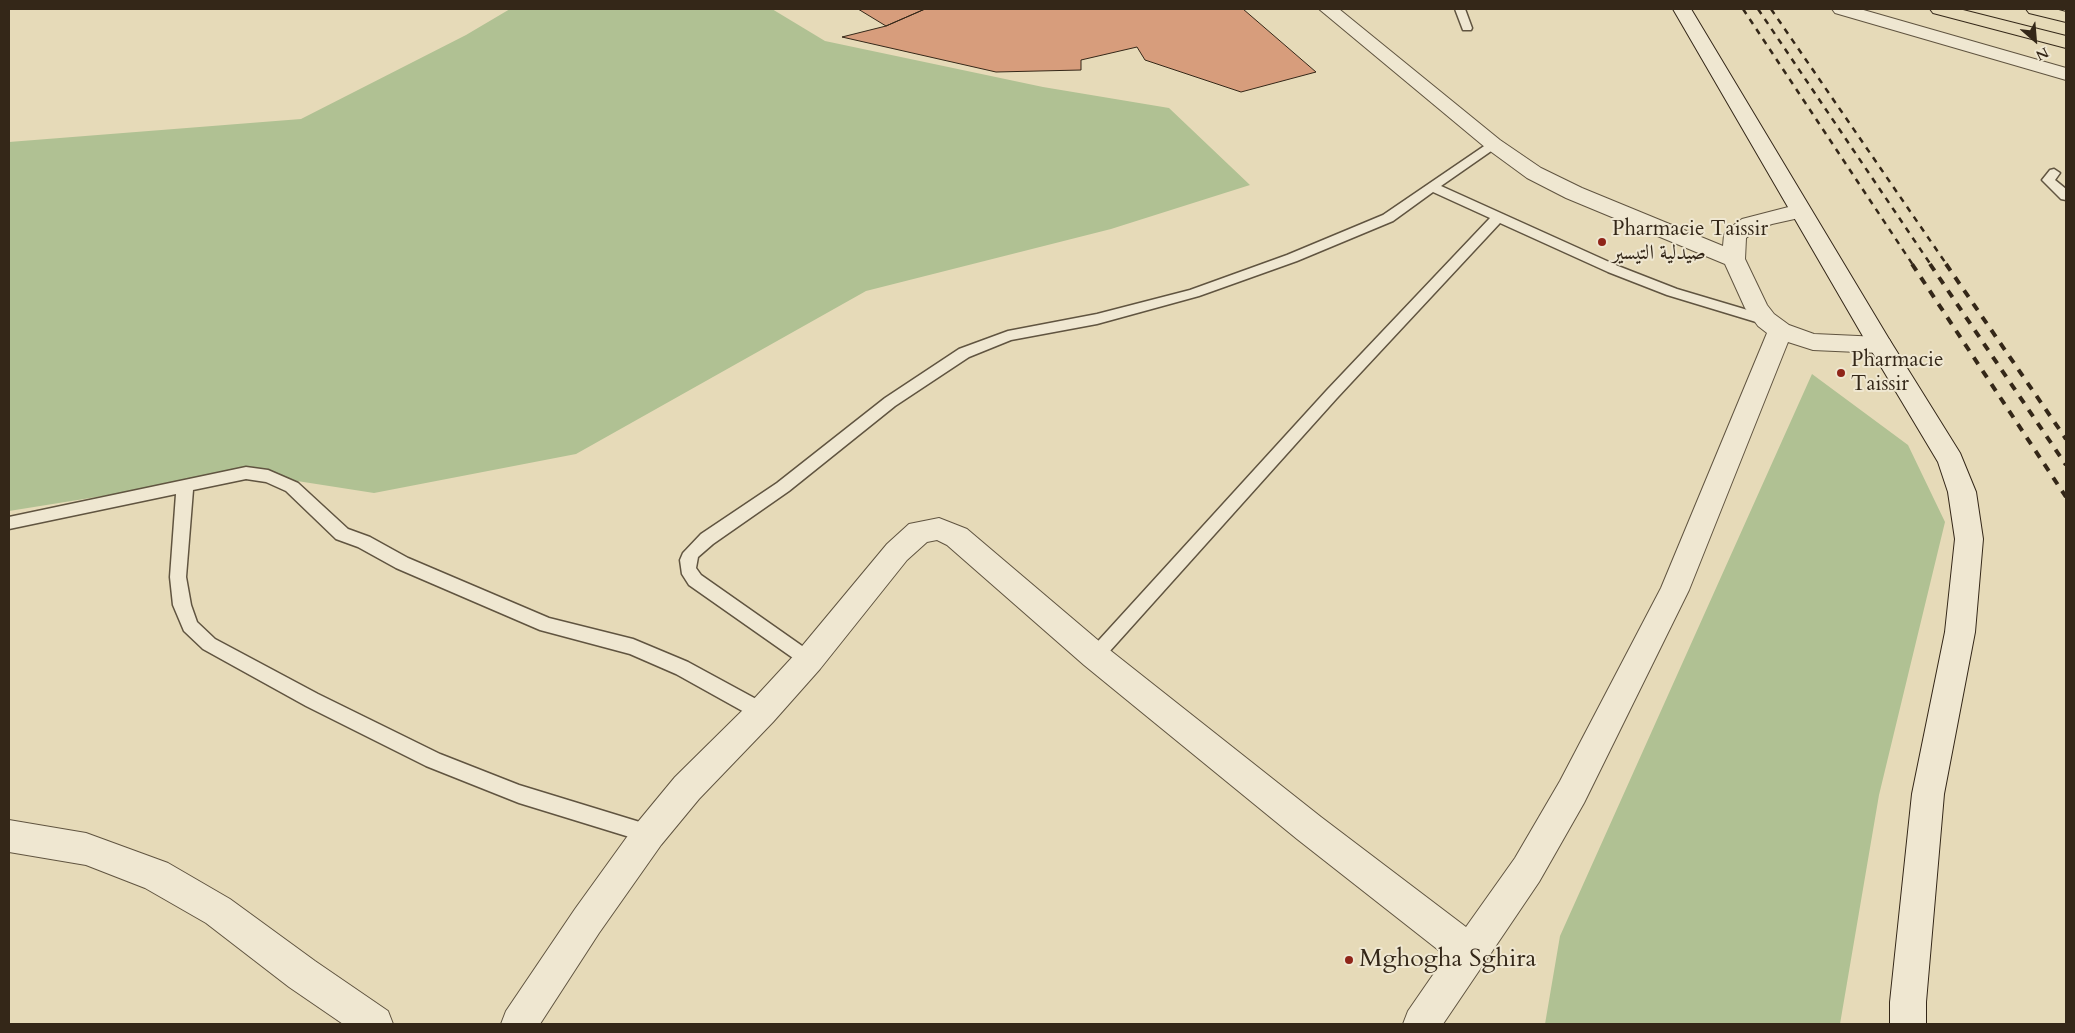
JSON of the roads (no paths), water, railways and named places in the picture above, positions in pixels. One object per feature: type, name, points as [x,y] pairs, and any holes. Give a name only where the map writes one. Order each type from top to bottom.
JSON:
[{"type":"highway","points":[[1939,9],[2066,42]]},
{"type":"highway","points":[[2035,9],[2066,17]]},
{"type":"street","points":[[1328,9],[1493,144],[1534,173],[1574,193],[1734,259]]},
{"type":"street","points":[[1682,9],[1880,345],[1952,460],[1962,492],[1969,539],[1960,632],[1928,794],[1908,1002],[1908,1024]]},
{"type":"street","points":[[1841,9],[2066,74]]},
{"type":"street","points":[[1800,211],[1767,218],[1742,229],[1735,235],[1734,259],[1753,301],[1773,326],[1813,342],[1880,345]]},
{"type":"street","points":[[1421,1024],[1527,870],[1572,792],[1675,590],[1773,326]]},
{"type":"street","points":[[519,1024],[587,921],[649,834],[686,788],[762,712],[809,660],[897,552],[919,532],[939,529],[957,537],[1096,656],[1309,828],[1471,953]]},
{"type":"street","points":[[9,836],[86,849],[156,875],[218,912],[302,974],[375,1024]]},
{"type":"lane","points":[[1460,9],[1467,28]]},
{"type":"lane","points":[[809,660],[694,580],[688,569],[688,560],[691,553],[707,539],[783,486],[890,402],[964,353],[1008,336],[1097,319],[1194,293],[1292,258],[1388,218],[1493,144]]},
{"type":"lane","points":[[2054,173],[2048,180],[2066,196]]},
{"type":"lane","points":[[1432,187],[1497,218],[1672,292],[1773,326]]},
{"type":"lane","points":[[1096,656],[1332,394],[1497,218]]},
{"type":"lane","points":[[9,523],[246,473],[268,476],[292,488],[342,534],[364,542],[402,563],[546,625],[633,647],[682,668],[762,712]]},
{"type":"lane","points":[[185,485],[178,577],[182,605],[190,626],[209,644],[312,700],[433,760],[519,794],[649,834]]},
{"type":"railway","points":[[1743,9],[1913,265]]},
{"type":"railway","points":[[1758,9],[1931,265]]},
{"type":"railway","points":[[1771,9],[1947,265]]},
{"type":"railway","points":[[1912,264],[2066,497]]},
{"type":"railway","points":[[1930,264],[2066,465]]},
{"type":"railway","points":[[1946,264],[2066,439]]},
{"type":"place","name":"Pharmacie Taissir صيدلية التيسير","points":[[1602,242]]},
{"type":"place","name":"Pharmacie Taissir","points":[[1841,373]]},
{"type":"place","name":"Mghogha Sghira","points":[[1349,960]]}]
